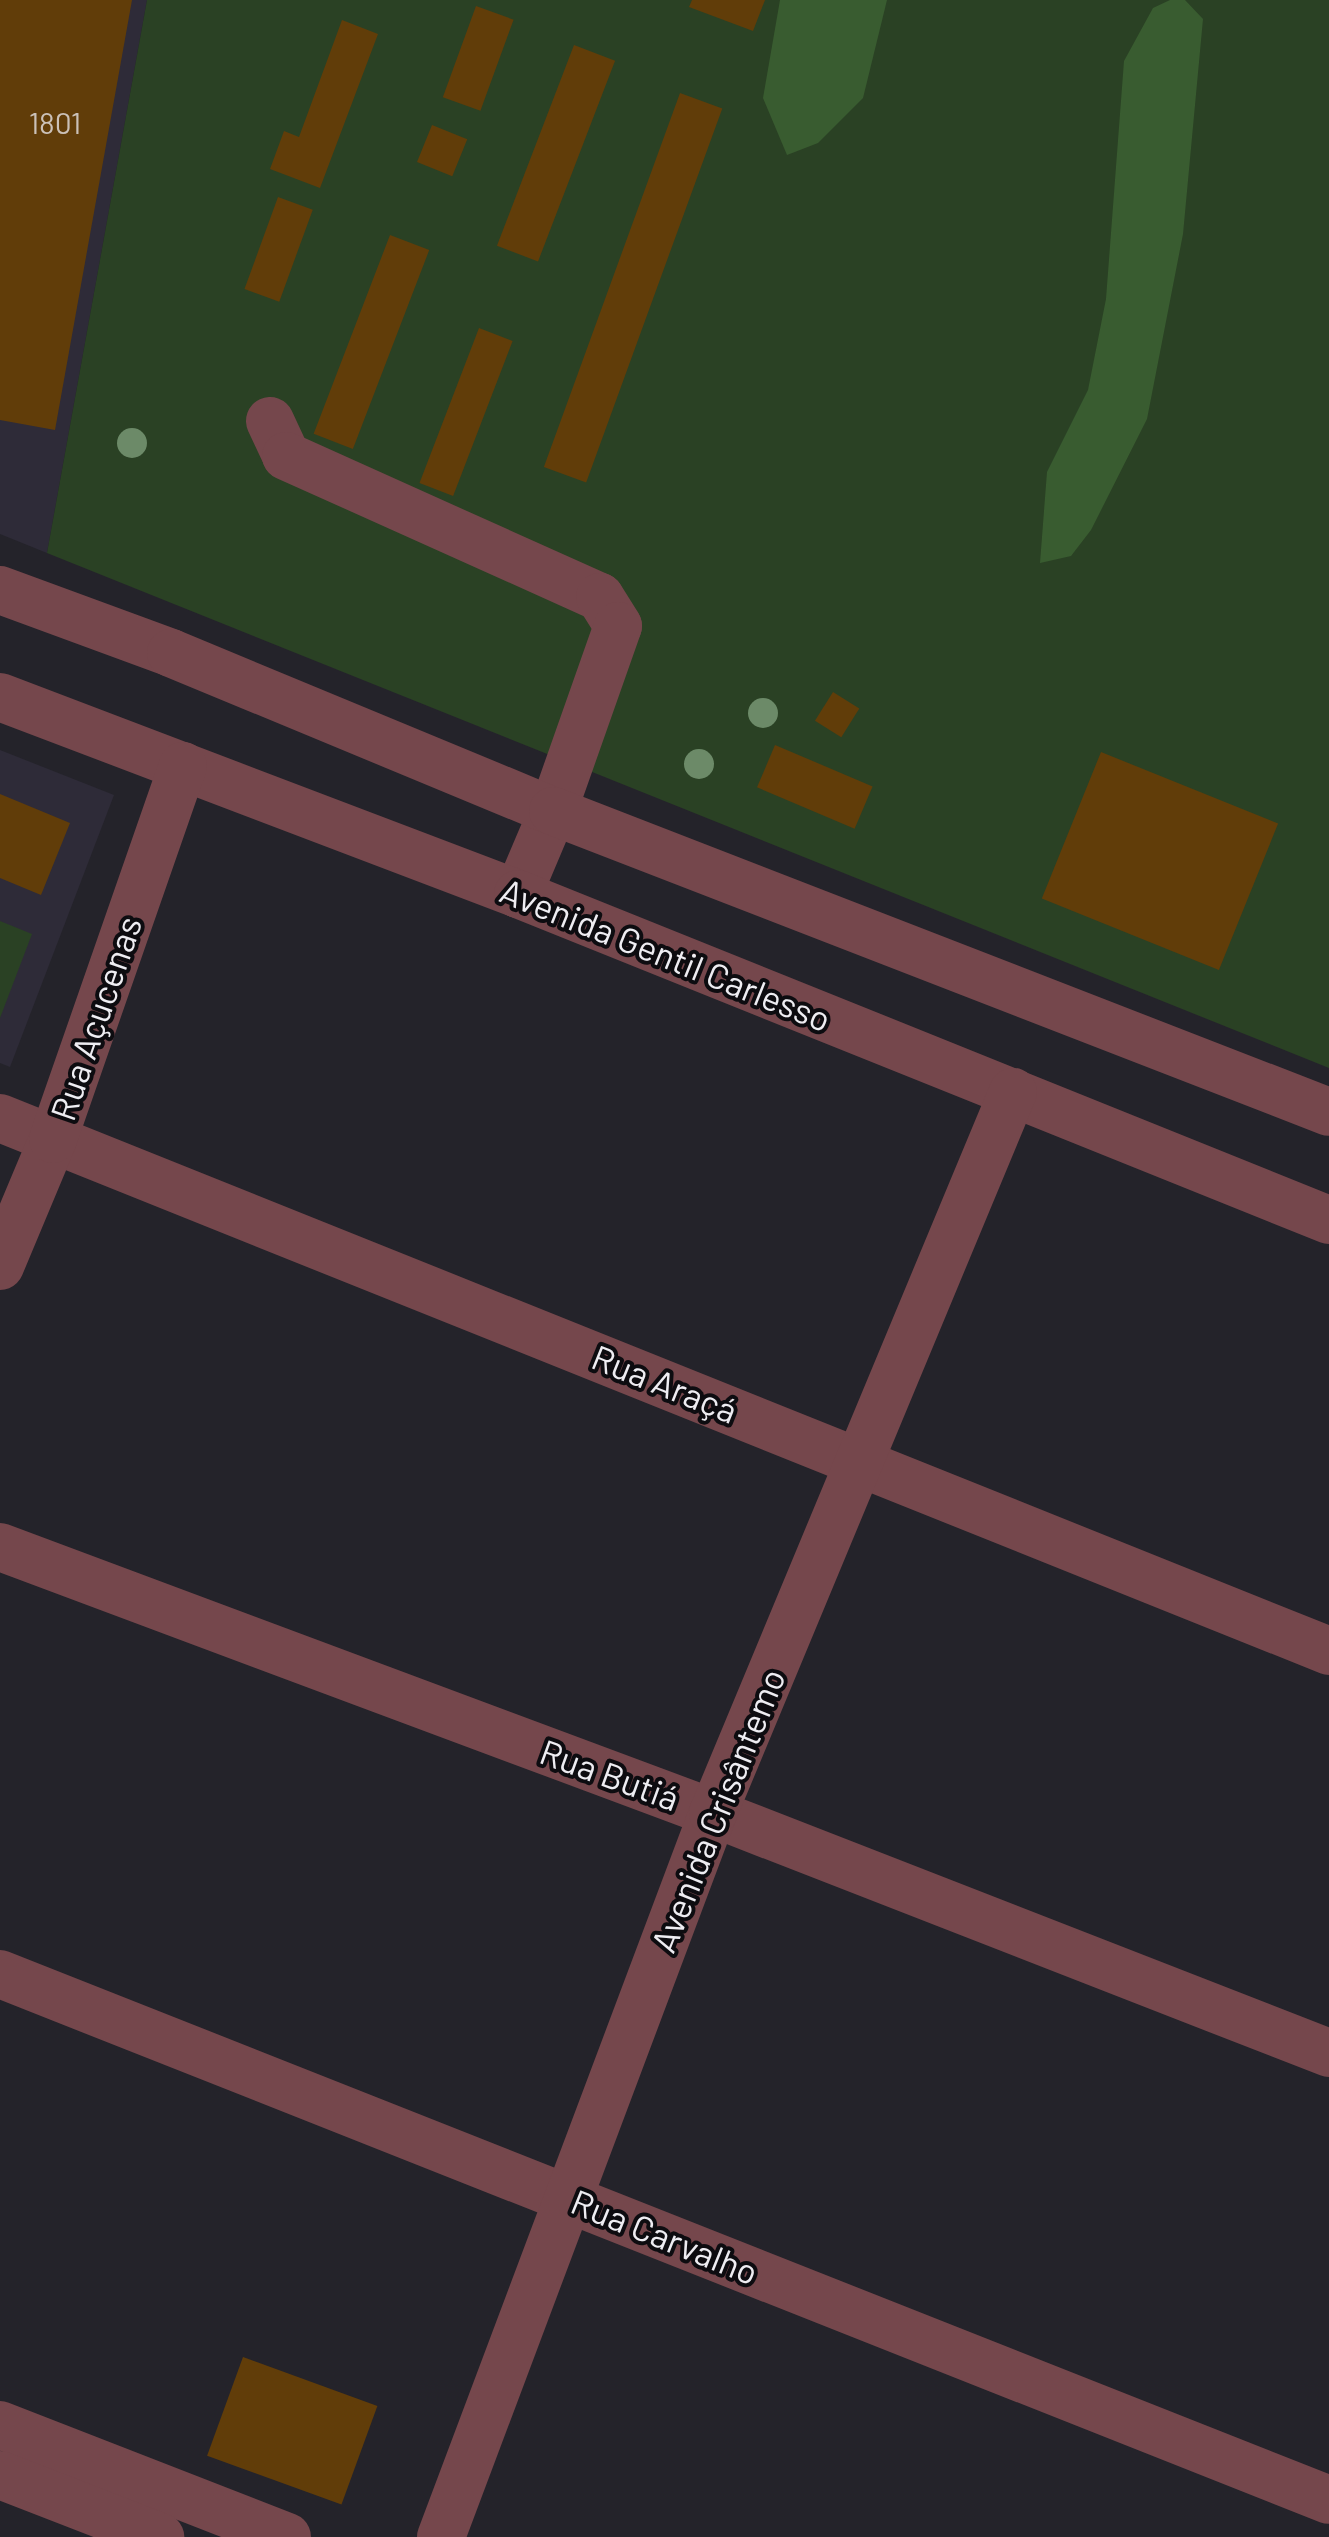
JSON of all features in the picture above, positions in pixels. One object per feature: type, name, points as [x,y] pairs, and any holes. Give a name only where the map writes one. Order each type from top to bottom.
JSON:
[{"type":"street","points":[[270,421],[286,456],[600,596],[618,626],[554,810],[518,894]]},
{"type":"street","points":[[0,590],[171,653],[554,810],[1329,1112]]},
{"type":"street","name":"Avenida Gentil Carlesso","points":[[0,696],[518,894],[1329,1220]]},
{"type":"street","name":"Rua Açucenas","points":[[0,1266],[53,1139],[183,766]]},
{"type":"street","name":"Avenida Crisântemo","points":[[441,2537],[713,1813],[1013,1092]]},
{"type":"street","name":"Rua Araçá","points":[[0,1118],[1329,1651]]},
{"type":"street","name":"Rua Butiá","points":[[0,1547],[713,1813],[1329,2052]]},
{"type":"street","name":"Rua Carvalho","points":[[0,1974],[1329,2500]]},
{"type":"street","points":[[0,2425],[287,2537]]},
{"type":"street","points":[[0,2475],[160,2537]]},
{"type":"shaded area","points":[[0,0],[147,0],[47,553],[0,534]]},
{"type":"shaded area","points":[[0,750],[114,795],[10,1067],[0,1063]]},
{"type":"green space","points":[[147,0],[1329,0],[1329,1068],[47,553]]},
{"type":"green space","points":[[780,0],[887,0],[863,98],[818,143],[787,155],[763,98]]},
{"type":"green space","points":[[1170,0],[1185,0],[1203,19],[1183,234],[1147,419],[1091,530],[1071,556],[1040,563],[1047,472],[1088,390],[1106,299],[1124,61],[1153,8]]},
{"type":"green space","points":[[0,921],[32,934],[0,1018]]},
{"type":"building","points":[[0,0],[132,0],[55,430],[0,420]]},
{"type":"building","points":[[692,0],[765,0],[753,31],[689,7]]},
{"type":"building","points":[[476,6],[514,20],[480,111],[443,97]]},
{"type":"building","points":[[342,20],[378,34],[320,188],[270,169],[284,131],[299,137]]},
{"type":"building","points":[[574,45],[615,61],[538,261],[497,246]]},
{"type":"building","points":[[680,93],[722,108],[586,482],[544,467]]},
{"type":"building","points":[[432,125],[467,139],[452,176],[417,162]]},
{"type":"building","points":[[278,197],[313,210],[279,302],[244,289]]},
{"type":"building","points":[[390,235],[429,250],[353,449],[314,434]]},
{"type":"building","points":[[479,328],[513,341],[453,496],[420,483]]},
{"type":"building","points":[[833,692],[859,708],[841,737],[815,721]]},
{"type":"building","points":[[775,745],[873,786],[855,829],[757,787]]},
{"type":"building","points":[[1101,752],[1278,824],[1219,970],[1042,898]]},
{"type":"building","points":[[0,794],[70,823],[41,895],[0,878]]},
{"type":"building","points":[[243,2357],[377,2406],[341,2505],[207,2456]]}]
